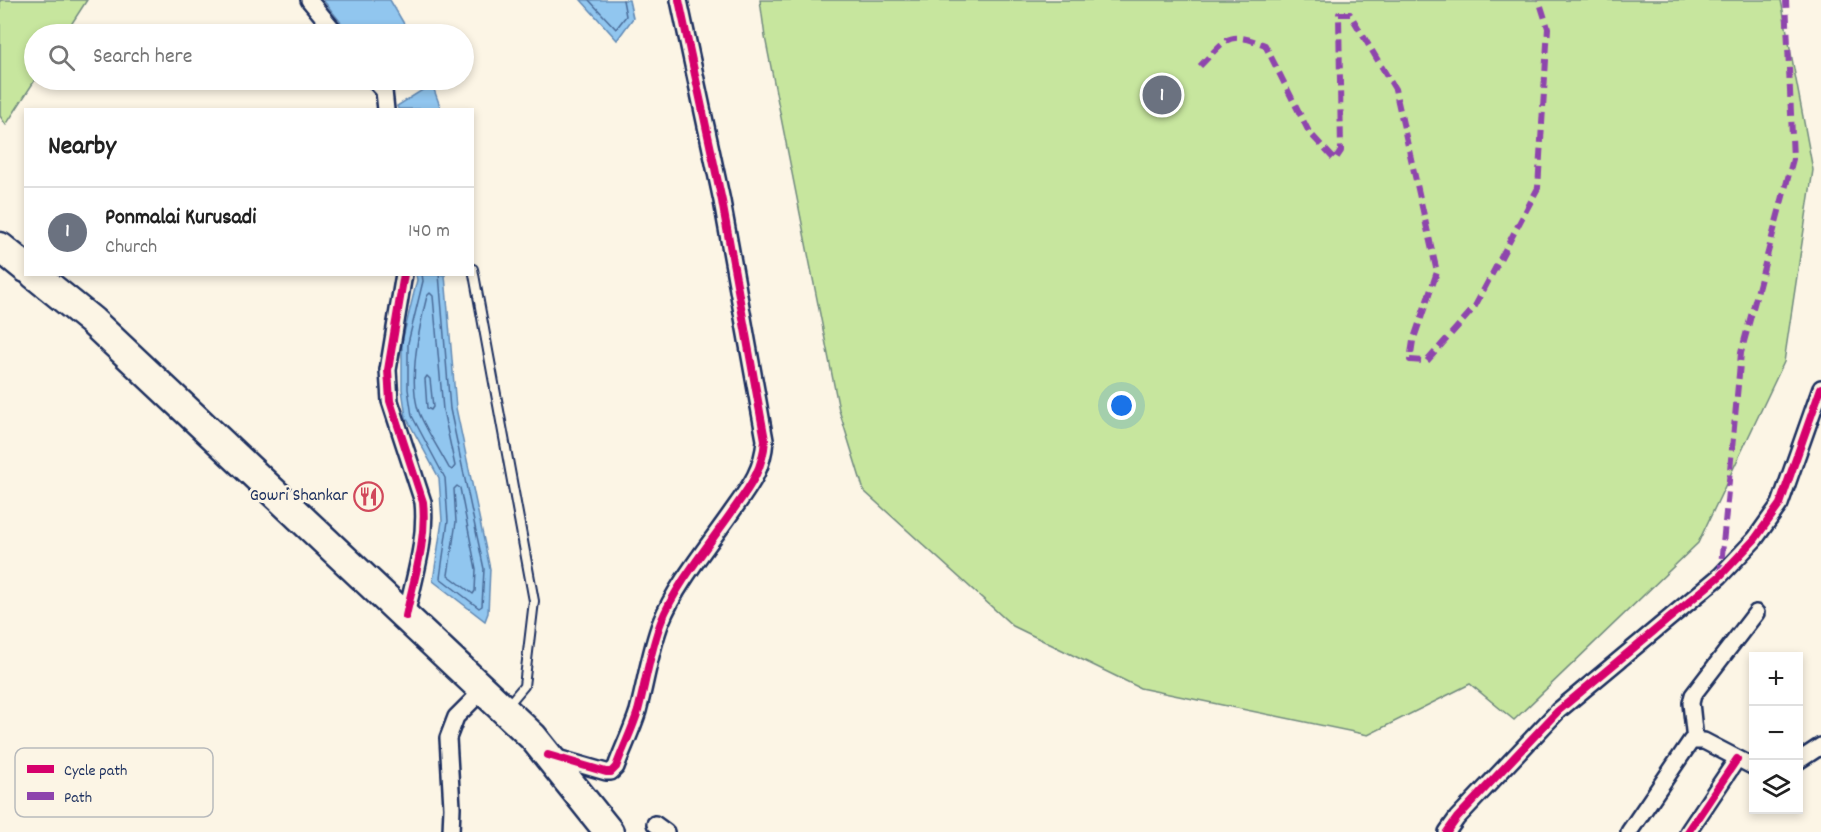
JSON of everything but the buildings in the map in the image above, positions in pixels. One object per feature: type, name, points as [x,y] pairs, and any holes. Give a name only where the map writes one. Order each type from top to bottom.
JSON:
[{"type":"highway","points":[[0,248],[24,266]]},
{"type":"highway","points":[[36,276],[101,329],[484,689],[533,737],[609,832]]},
{"type":"street","points":[[309,0],[329,24]]},
{"type":"street","points":[[548,755],[606,772],[611,772],[616,767],[637,712],[661,620],[675,594],[750,485],[764,456],[765,440],[722,201],[679,0]]},
{"type":"street","points":[[383,90],[386,108]]},
{"type":"street","points":[[404,276],[388,370],[390,401],[423,502],[424,514],[422,545],[406,615]]},
{"type":"street","points":[[1447,832],[1457,818],[1558,711],[1720,576],[1755,539],[1780,504],[1821,388]]},
{"type":"street","points":[[1695,740],[1691,712],[1693,695],[1756,613]]},
{"type":"street","points":[[451,832],[448,738],[456,717],[484,689]]},
{"type":"street","points":[[1629,832],[1691,741],[1704,741],[1749,765]]},
{"type":"street","points":[[1800,760],[1821,746]]},
{"type":"street","points":[[1688,832],[1737,759]]},
{"type":"lane","points":[[474,274],[534,601],[524,686],[504,709]]},
{"type":"green space","points":[[0,0],[87,0],[71,24],[24,24],[24,90],[29,90],[6,125],[0,116]]},
{"type":"green space","points":[[760,0],[1781,0],[1813,170],[1784,362],[1698,543],[1514,720],[1470,684],[1368,735],[1140,688],[1013,626],[864,491],[839,410],[765,37]]},
{"type":"water","points":[[323,0],[390,0],[404,24],[342,24]]},
{"type":"water","points":[[581,0],[629,0],[633,18],[617,40]]},
{"type":"water","points":[[422,90],[434,90],[441,108],[398,108],[397,106]]},
{"type":"water","points":[[416,276],[445,276],[456,408],[490,569],[488,613],[485,621],[433,581],[442,521],[439,478],[406,417],[402,389],[402,342]]},
{"type":"marked path","points":[[1200,66],[1222,44],[1234,38],[1252,40],[1265,45],[1309,132],[1335,160],[1341,151],[1339,14],[1350,14],[1395,89],[1437,272],[1413,341],[1410,360],[1427,361],[1474,308],[1538,188],[1548,28],[1539,0]]},
{"type":"marked path","points":[[1720,576],[1741,353],[1793,159],[1786,0]]},
{"type":"cycle path","points":[[548,755],[606,772],[611,772],[616,767],[638,711],[654,644],[667,608],[693,566],[749,488],[764,451],[765,440],[722,201],[679,0]]},
{"type":"cycle path","points":[[404,276],[388,370],[390,401],[423,502],[424,516],[419,559],[406,616]]},
{"type":"cycle path","points":[[1447,832],[1457,818],[1558,711],[1720,576],[1755,539],[1780,504],[1821,388]]},
{"type":"cycle path","points":[[1688,832],[1737,759]]},
{"type":"place","name":"Ponmalai Kurusadi","points":[[1162,95]]},
{"type":"place","name":"Gowri Shankar","points":[[369,496]]}]
